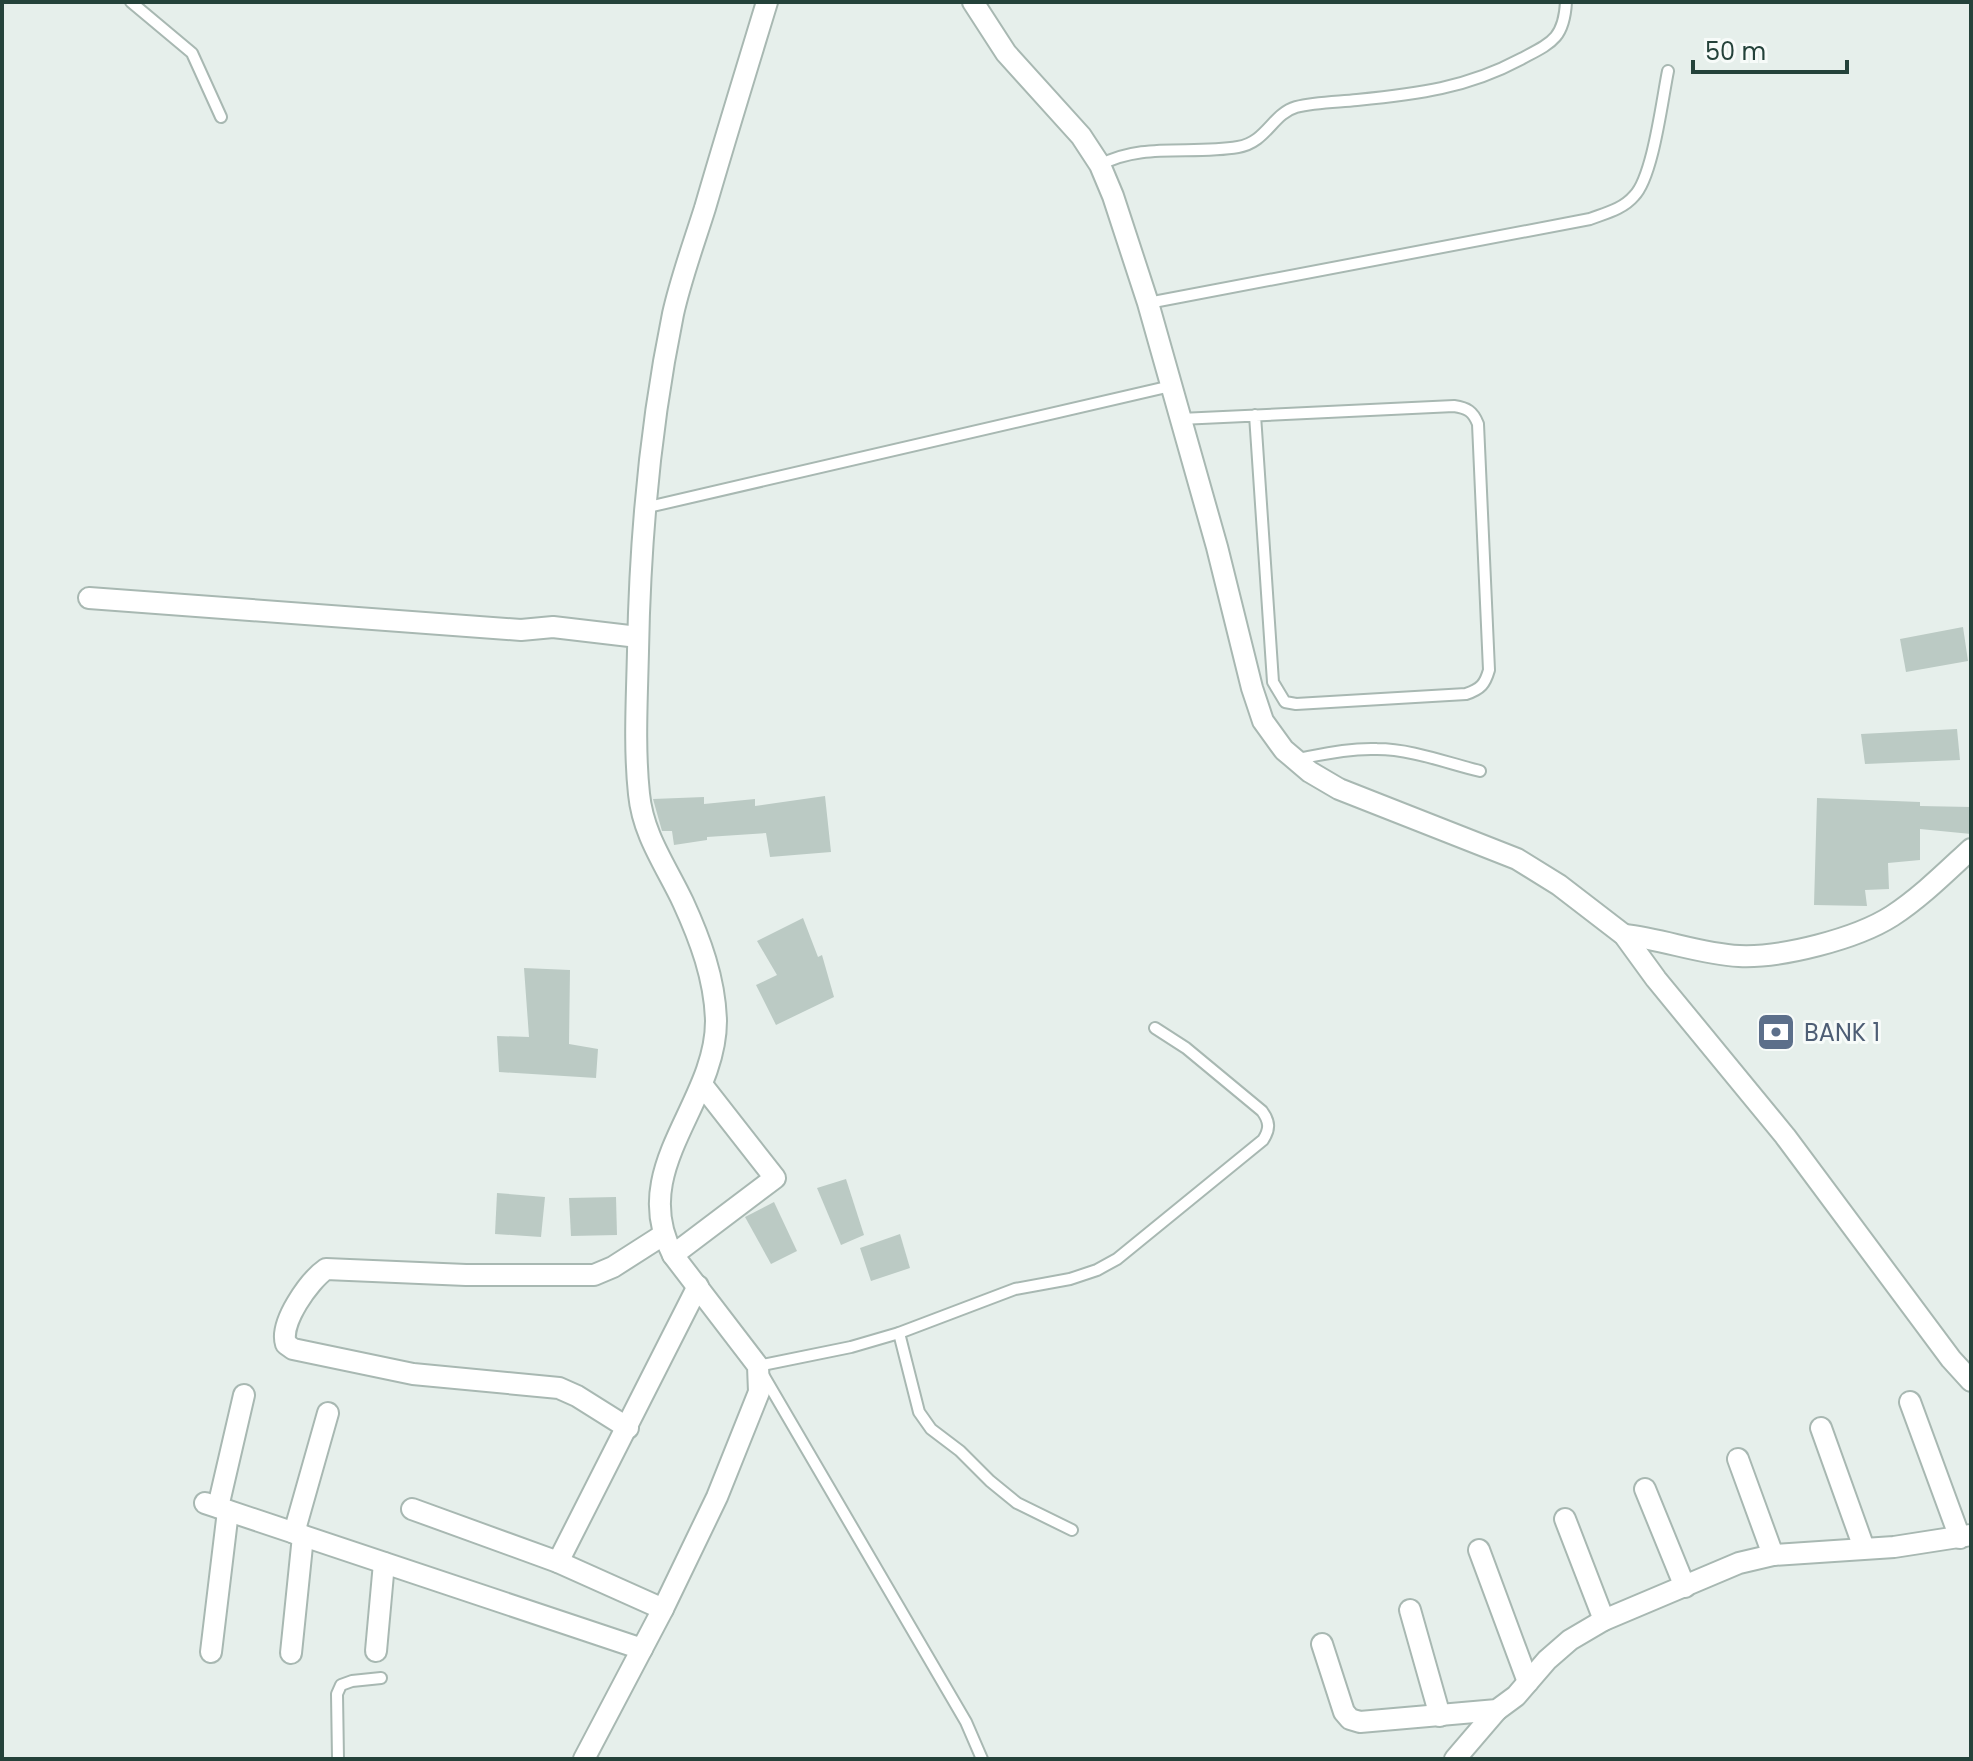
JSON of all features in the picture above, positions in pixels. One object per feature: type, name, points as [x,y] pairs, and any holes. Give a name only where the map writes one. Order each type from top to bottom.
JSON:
[{"type":"street","points":[[584,1759],[663,1609],[717,1497],[759,1392],[758,1366],[673,1255],[663,1235],[659,1199],[662,1178],[673,1145],[703,1086],[715,1042],[712,988],[706,960],[688,916],[652,846],[644,822],[639,793],[638,637],[640,552],[652,428],[674,311],[767,2]]},
{"type":"street","points":[[976,3],[1006,53],[1081,136],[1100,165],[1113,196],[1148,303],[1263,721],[1284,750],[1310,772],[1339,789],[1517,859],[1559,885],[1624,935],[1785,1136],[1951,1359],[1971,1381]]},
{"type":"street","points":[[89,598],[521,630],[553,627],[638,637]]},
{"type":"street","points":[[1624,935],[1654,938],[1686,948],[1739,956],[1791,952],[1839,938],[1889,918],[1930,887],[1971,849]]},
{"type":"street","points":[[673,1255],[775,1178],[703,1086]]},
{"type":"street","points":[[628,1428],[559,1388],[413,1374],[293,1349],[286,1344],[283,1336],[285,1326],[315,1277],[326,1269],[466,1275],[594,1275],[613,1267],[663,1235]]},
{"type":"street","points":[[558,1562],[698,1286]]},
{"type":"street","points":[[211,1652],[217,1507],[244,1395]]},
{"type":"street","points":[[1455,1759],[1497,1710],[1506,1705],[1570,1640],[1604,1620],[1739,1563],[1773,1555],[1965,1536],[1910,1402]]},
{"type":"street","points":[[291,1653],[299,1534],[328,1413]]},
{"type":"street","points":[[1821,1428],[1864,1548]]},
{"type":"street","points":[[1738,1459],[1773,1555]]},
{"type":"street","points":[[1645,1489],[1685,1587]]},
{"type":"street","points":[[217,1507],[642,1649]]},
{"type":"street","points":[[412,1509],[558,1562],[663,1609]]},
{"type":"street","points":[[1565,1519],[1604,1620]]},
{"type":"street","points":[[1479,1550],[1528,1682]]},
{"type":"street","points":[[376,1651],[384,1563]]},
{"type":"street","points":[[1410,1610],[1440,1716]]},
{"type":"street","points":[[1322,1644],[1344,1712],[1350,1719],[1360,1722],[1497,1710]]},
{"type":"lane","points":[[131,2],[192,53],[221,117]]},
{"type":"lane","points":[[1100,165],[1134,152],[1214,149],[1252,144],[1294,108],[1421,94],[1464,85],[1552,42],[1561,32],[1566,2]]},
{"type":"lane","points":[[1148,303],[1590,219],[1620,208],[1635,195],[1646,177],[1668,71]]},
{"type":"lane","points":[[644,508],[1171,386]]},
{"type":"lane","points":[[1180,419],[1255,415],[1454,406],[1466,408],[1474,414],[1478,424],[1489,670],[1479,690],[1466,694],[1296,704],[1285,702],[1278,694],[1273,682],[1255,415]]},
{"type":"lane","points":[[1295,759],[1376,748],[1480,771]]},
{"type":"lane","points":[[982,1759],[966,1722],[758,1366],[837,1350],[899,1333],[1015,1289],[1070,1279],[1107,1265],[1263,1140],[1269,1130],[1268,1120],[1262,1111],[1186,1048],[1155,1028]]},
{"type":"lane","points":[[899,1333],[919,1412],[931,1429],[1017,1503],[1072,1530]]},
{"type":"lane","points":[[338,1759],[337,1694],[341,1685],[381,1678]]},
{"type":"building","points":[[1963,627],[1968,661],[1906,672],[1900,639]]},
{"type":"building","points":[[1957,729],[1960,760],[1865,764],[1861,734]]},
{"type":"building","points":[[825,796],[831,852],[770,857],[766,833],[707,837],[707,840],[674,845],[672,831],[662,831],[653,799],[704,797],[704,804],[755,799],[755,806]]},
{"type":"building","points":[[1817,798],[1971,807],[1971,834],[1920,829],[1920,860],[1888,863],[1889,889],[1865,890],[1867,906],[1814,905]]},
{"type":"building","points":[[803,918],[818,957],[822,955],[834,997],[776,1025],[756,985],[777,975],[757,941]]},
{"type":"building","points":[[524,968],[570,970],[569,1044],[598,1049],[596,1078],[499,1072],[497,1036],[529,1037]]},
{"type":"building","points":[[846,1179],[864,1235],[841,1245],[817,1188]]},
{"type":"building","points":[[497,1193],[545,1197],[541,1237],[495,1234]]},
{"type":"building","points":[[616,1197],[617,1235],[571,1236],[569,1198]]},
{"type":"building","points":[[774,1202],[797,1251],[771,1264],[745,1217]]},
{"type":"building","points":[[900,1234],[910,1268],[871,1281],[860,1248]]},
{"type":"place","name":"BANK 1","points":[[1776,1032]]}]
